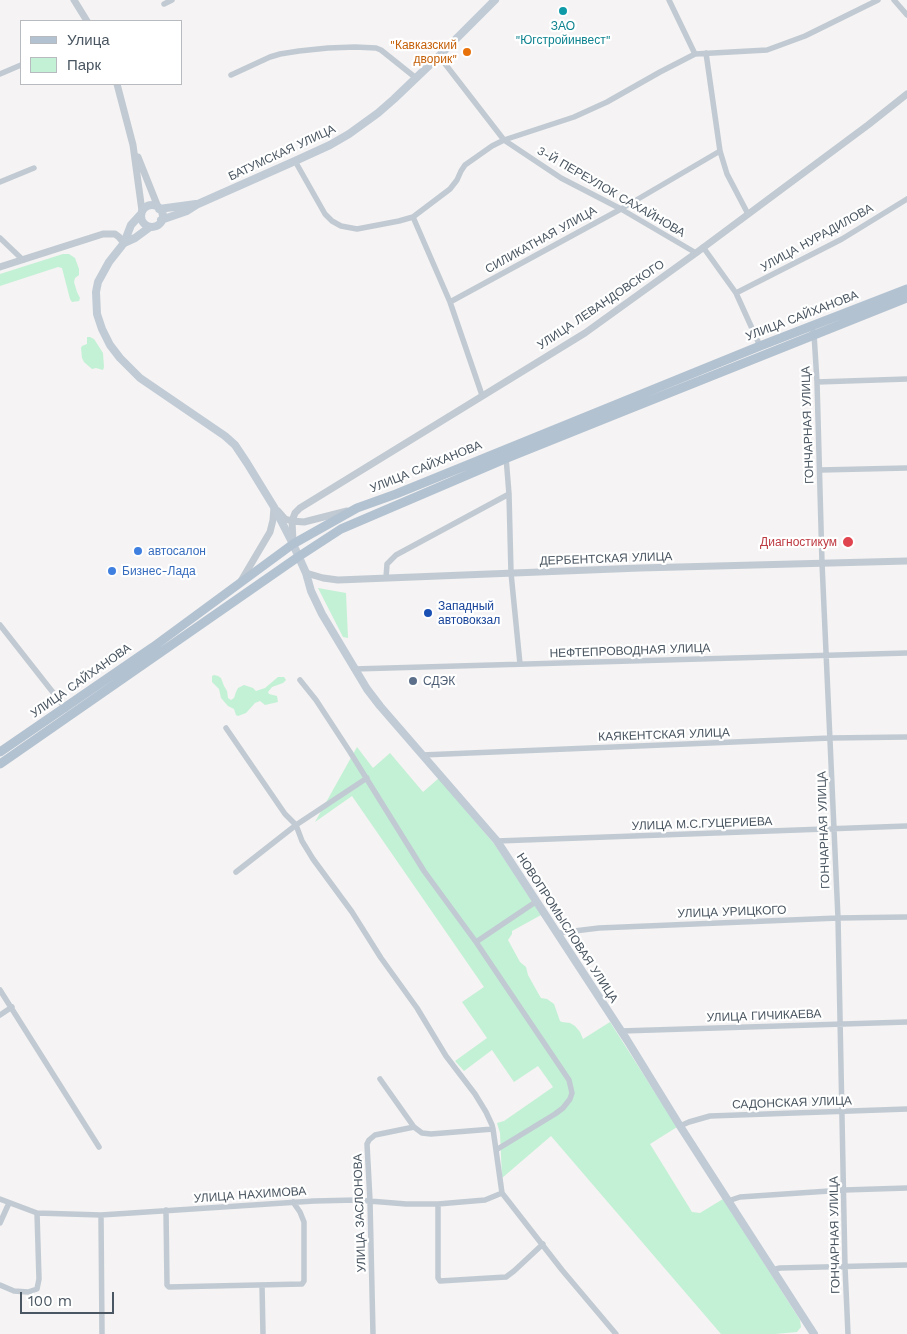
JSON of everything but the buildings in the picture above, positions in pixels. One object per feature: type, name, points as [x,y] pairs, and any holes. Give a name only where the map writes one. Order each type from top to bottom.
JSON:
[{"type":"main road","name":"БАТУМСКАЯ УЛИЦА","points":[[198,204],[330,145],[363,125],[440,56],[494,0]]},
{"type":"main road","points":[[124,243],[131,225],[149,206],[158,208],[198,204]]},
{"type":"main road","points":[[161,220],[186,211],[198,204]]},
{"type":"main road","points":[[124,243],[136,238],[150,227],[157,225],[161,220],[162,214],[158,208]]},
{"type":"main road","points":[[142,213],[142,221],[150,227]]},
{"type":"main road","name":"НОВОПРОМЫСЛОВАЯ УЛИЦА","points":[[124,243],[102,273],[96,292],[97,314],[105,337],[120,358],[140,378],[225,436],[257,478],[293,544],[322,614],[354,669],[380,706],[497,841],[558,932],[814,1334]]},
{"type":"main road","name":"УЛИЦА САЙХАНОВА","points":[[68,711],[293,544],[358,508],[505,454],[813,330],[907,289]]},
{"type":"main road","name":"УЛИЦА САЙХАНОВА","points":[[0,752],[68,711],[341,529],[505,454],[760,346],[907,298]]},
{"type":"main road","points":[[0,764],[68,711]]},
{"type":"street","points":[[74,0],[86,20]]},
{"type":"street","points":[[164,4],[172,0]]},
{"type":"street","points":[[669,0],[694,54]]},
{"type":"street","points":[[295,161],[325,214],[332,221],[341,226],[357,229],[399,221],[413,217],[450,189],[466,165],[492,146],[504,140],[574,117],[607,102],[694,54],[767,50],[805,36],[878,0]]},
{"type":"street","points":[[894,0],[907,15]]},
{"type":"street","points":[[231,75],[280,54],[355,47],[382,50],[416,78]]},
{"type":"street","points":[[706,53],[720,151],[727,174],[748,214]]},
{"type":"street","name":"3-Й ПЕРЕУЛОК САХАЙНОВА","points":[[440,56],[504,140],[561,178],[621,209],[696,253]]},
{"type":"street","points":[[0,74],[20,65]]},
{"type":"street","points":[[117,85],[133,145],[158,208]]},
{"type":"street","name":"УЛИЦА ЛЕВАНДОВСКОГО","points":[[292,522],[300,508],[585,333],[696,253],[907,94]]},
{"type":"street","points":[[133,145],[142,213]]},
{"type":"street","name":"СИЛИКАТНАЯ УЛИЦА","points":[[450,302],[621,209],[720,151]]},
{"type":"street","points":[[0,182],[34,168]]},
{"type":"street","name":"УЛИЦА НУРАДИЛОВА","points":[[736,293],[842,238],[907,199]]},
{"type":"street","points":[[413,217],[450,302],[482,395]]},
{"type":"street","points":[[0,268],[103,234],[115,234],[124,243]]},
{"type":"street","points":[[0,238],[23,260]]},
{"type":"street","points":[[703,247],[736,293],[760,346]]},
{"type":"street","name":"ГОНЧАРНАЯ УЛИЦА","points":[[813,330],[817,382],[822,563],[838,918],[848,1334]]},
{"type":"street","points":[[817,382],[907,380]]},
{"type":"street","points":[[505,454],[509,494],[511,573],[520,664]]},
{"type":"street","points":[[820,470],[907,468]]},
{"type":"street","points":[[386,578],[387,564],[396,555],[509,494]]},
{"type":"street","points":[[274,508],[292,522],[304,522],[358,508]]},
{"type":"street","points":[[238,584],[270,532],[274,508]]},
{"type":"street","points":[[292,522],[293,544]]},
{"type":"street","name":"ДЕРБЕНТСКАЯ УЛИЦА","points":[[306,573],[338,580],[907,560]]},
{"type":"street","points":[[0,625],[68,711]]},
{"type":"street","name":"НЕФТЕПРОВОДНАЯ УЛИЦА","points":[[354,669],[827,656],[907,652]]},
{"type":"street","points":[[300,680],[316,700],[367,778],[424,871],[476,942],[567,1076],[572,1093],[563,1108],[496,1150]]},
{"type":"street","points":[[226,728],[285,814],[296,825],[313,859],[352,912],[381,958],[417,1008],[446,1056],[475,1094],[486,1112],[493,1129],[502,1193],[562,1270],[616,1334]]},
{"type":"street","name":"КАЯКЕНТСКАЯ УЛИЦА","points":[[422,755],[830,738],[907,737]]},
{"type":"street","points":[[236,872],[296,825],[367,778]]},
{"type":"street","name":"УЛИЦА М.С.ГУЦЕРИЕВА","points":[[497,841],[907,826]]},
{"type":"street","points":[[476,942],[537,901]]},
{"type":"street","name":"УЛИЦА УРИЦКОГО","points":[[558,932],[600,928],[907,917]]},
{"type":"street","points":[[0,990],[99,1147]]},
{"type":"street","points":[[0,1015],[12,1007]]},
{"type":"street","name":"УЛИЦА ГИЧИКАЕВА","points":[[621,1031],[907,1022]]},
{"type":"street","points":[[380,1079],[414,1127],[422,1132],[431,1134],[493,1129]]},
{"type":"street","name":"САДОНСКАЯ УЛИЦА","points":[[680,1126],[710,1116],[907,1109]]},
{"type":"street","name":"УЛИЦА ЗАСЛОНОВА","points":[[373,1334],[367,1150],[369,1140],[375,1134],[414,1127]]},
{"type":"street","points":[[728,1201],[740,1197],[907,1188]]},
{"type":"street","name":"УЛИЦА НАХИМОВА","points":[[0,1199],[37,1213],[101,1215],[292,1202],[370,1201],[438,1204],[485,1200],[502,1193]]},
{"type":"street","points":[[166,1210],[167,1285],[169,1287],[302,1284],[304,1282],[304,1222],[300,1212],[292,1202]]},
{"type":"street","points":[[0,1223],[9,1203]]},
{"type":"street","points":[[438,1204],[438,1278],[440,1281],[506,1277],[543,1244]]},
{"type":"street","points":[[0,1285],[14,1292],[28,1292],[37,1289],[39,1279],[37,1213]]},
{"type":"street","points":[[101,1215],[102,1334]]},
{"type":"street","points":[[772,1270],[780,1268],[907,1265]]},
{"type":"street","points":[[262,1284],[263,1334]]},
{"type":"green space","points":[[63,254],[69,254],[75,258],[79,269],[79,275],[75,278],[74,282],[80,298],[79,301],[72,302],[70,299],[62,268],[58,267],[0,286],[0,274]]},
{"type":"green space","points":[[87,337],[94,339],[103,353],[103,370],[92,369],[82,358],[81,348],[87,344]]},
{"type":"green space","points":[[318,588],[346,593],[348,638],[343,637]]},
{"type":"green space","points":[[212,676],[221,678],[228,698],[231,700],[234,698],[238,688],[244,685],[256,691],[265,688],[278,677],[284,677],[286,680],[272,687],[268,692],[277,696],[278,702],[265,705],[260,701],[255,703],[246,713],[238,716],[234,709],[228,706],[221,698],[219,689],[212,682]]},
{"type":"green space","points":[[357,747],[373,768],[390,753],[423,792],[439,778],[495,845],[541,915],[512,931],[508,940],[520,962],[526,967],[528,975],[541,998],[547,999],[554,1004],[560,1021],[575,1026],[583,1039],[610,1022],[677,1127],[650,1144],[692,1212],[700,1213],[723,1199],[800,1320],[801,1327],[797,1332],[721,1334],[551,1136],[502,1178],[500,1133],[497,1123],[504,1121],[553,1087],[538,1066],[514,1082],[492,1050],[464,1071],[455,1061],[487,1038],[462,1002],[484,987],[352,796],[315,822]]},
{"type":"place","name":"ЗАО \"Югстройинвест\"","points":[[563,11]]},
{"type":"place","name":"\"Кавказский дворик\"","points":[[467,52]]},
{"type":"place","name":"Диагностикум","points":[[848,542]]},
{"type":"place","name":"автосалон","points":[[138,551]]},
{"type":"place","name":"Бизнес-Лада","points":[[112,571]]},
{"type":"place","name":"Западный автовокзал","points":[[428,613]]},
{"type":"place","name":"СДЭК","points":[[413,681]]}]
